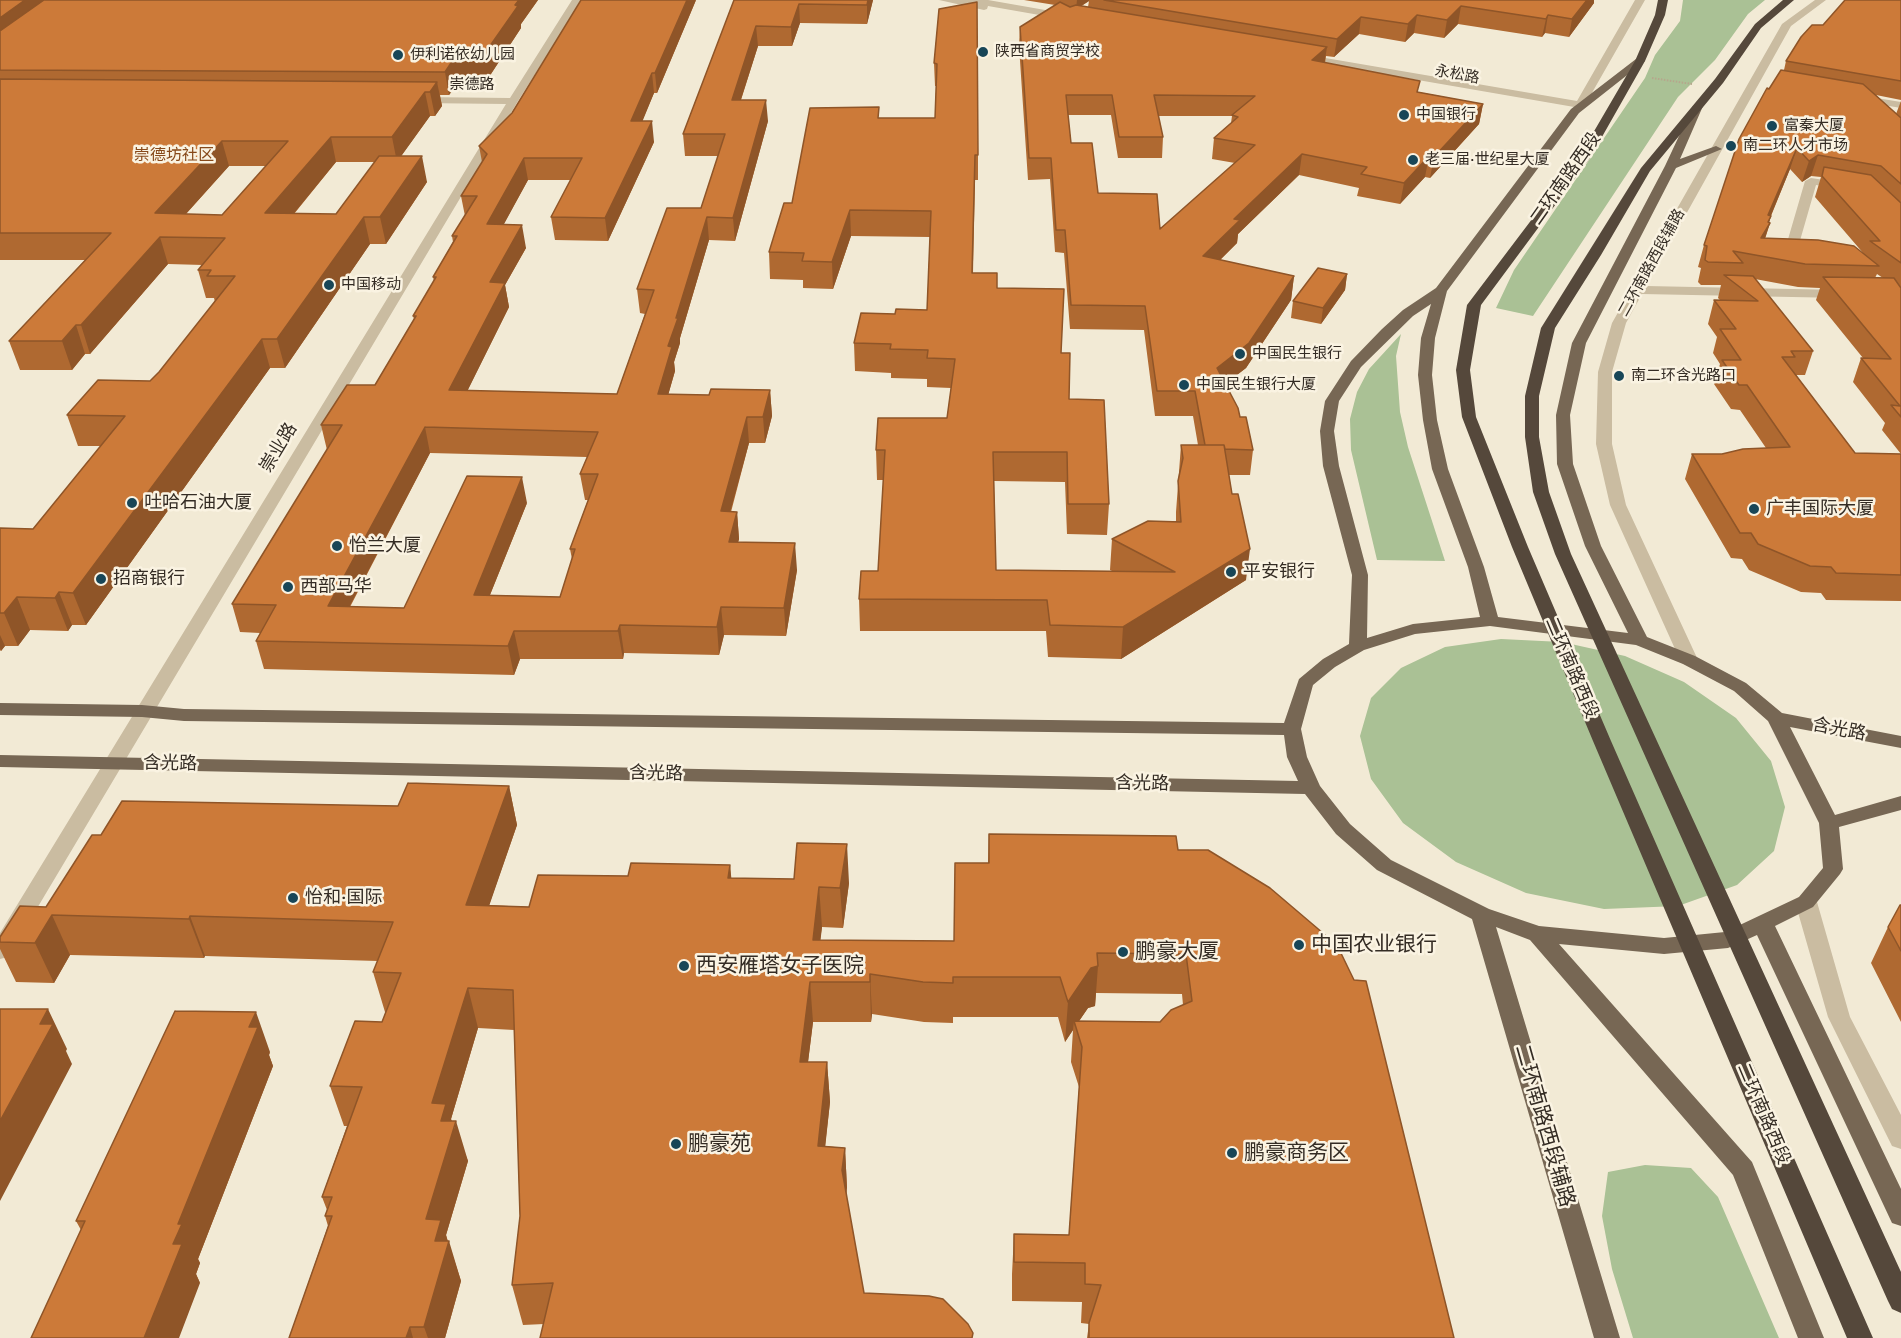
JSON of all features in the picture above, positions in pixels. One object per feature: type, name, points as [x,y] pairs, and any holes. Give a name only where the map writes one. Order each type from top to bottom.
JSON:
[{"type":"highway","name":"二环南路西段","points":[[1663,0],[1660,15],[1640,61],[1584,158],[1474,305],[1464,370],[1469,417],[1490,475],[1565,655],[1860,1338]]},
{"type":"highway","points":[[1788,0],[1758,26],[1698,106],[1645,170],[1595,255],[1548,328],[1532,396],[1532,437],[1541,492],[1563,554],[1901,1301]]},
{"type":"main road","points":[[1358,646],[1360,575],[1331,466],[1327,431],[1332,401],[1356,364],[1387,332],[1408,313],[1440,291],[1577,108],[1640,61]]},
{"type":"main road","points":[[1640,640],[1593,546],[1566,464],[1563,415],[1579,343],[1671,166],[1698,106]]},
{"type":"main road","points":[[1671,166],[1716,150]]},
{"type":"main road","points":[[1440,291],[1428,338],[1425,375],[1430,420],[1440,469],[1476,567],[1490,621]]},
{"type":"main road","points":[[1490,621],[1640,640],[1689,660],[1740,687],[1776,718],[1829,823],[1833,869],[1806,902],[1728,940],[1664,946],[1538,934],[1481,914],[1384,865],[1343,829],[1311,788],[1297,757],[1292,729],[1305,683],[1329,663],[1358,646],[1413,629],[1490,621]]},
{"type":"main road","points":[[0,709],[142,711],[184,715],[1292,729]]},
{"type":"main road","name":"含光路","points":[[1776,718],[1901,742]]},
{"type":"main road","name":"含光路","points":[[0,761],[1311,788]]},
{"type":"main road","points":[[1829,823],[1901,803]]},
{"type":"main road","name":"二环南路西段辅路","points":[[1481,914],[1607,1338]]},
{"type":"main road","points":[[1763,924],[1901,1215]]},
{"type":"main road","points":[[1538,934],[1743,1169],[1811,1338]]},
{"type":"street","name":"崇业路","points":[[0,951],[114,763],[142,711],[513,100],[577,0]]},
{"type":"street","points":[[944,0],[1073,21]]},
{"type":"street","points":[[972,0],[1073,21]]},
{"type":"street","points":[[1577,108],[1640,0]]},
{"type":"street","name":"二环南路西段辅路","points":[[1689,660],[1618,505],[1604,444],[1605,372],[1619,323],[1716,150],[1761,81],[1787,24],[1821,0]]},
{"type":"street","points":[[1073,21],[1083,12]]},
{"type":"street","name":"永松路","points":[[1288,57],[1577,108]]},
{"type":"street","points":[[1874,110],[1855,97],[1901,105]]},
{"type":"street","name":"崇德路","points":[[405,100],[513,100]]},
{"type":"street","points":[[1810,256],[1790,253],[1811,181],[1858,189]]},
{"type":"street","points":[[1637,290],[1857,295]]},
{"type":"street","points":[[1806,902],[1839,1017],[1901,1139]]},
{"type":"green space","points":[[1683,0],[1765,0],[1748,14],[1715,60],[1678,97],[1533,316],[1496,308],[1514,270],[1645,78],[1655,55],[1680,21]]},
{"type":"green space","points":[[1401,334],[1396,356],[1400,412],[1408,447],[1445,561],[1377,560],[1351,450],[1350,419],[1357,392],[1369,369]]},
{"type":"green space","points":[[1501,639],[1562,642],[1625,656],[1684,682],[1736,718],[1771,761],[1785,807],[1774,851],[1737,885],[1678,906],[1604,909],[1526,893],[1456,862],[1403,823],[1371,779],[1360,736],[1371,698],[1401,668],[1445,647]]},
{"type":"green space","points":[[1645,1165],[1691,1168],[1718,1197],[1779,1338],[1633,1338],[1612,1269],[1602,1216],[1608,1172]]},
{"type":"building","points":[[0,0],[25,0],[0,18]]},
{"type":"building","points":[[44,0],[519,0],[515,5],[518,6],[485,53],[451,63],[445,72],[0,70],[0,31]]},
{"type":"building","points":[[581,0],[687,0],[631,121],[652,121],[605,218],[551,217],[582,158],[524,158],[487,224],[522,225],[490,282],[505,283],[449,390],[617,394],[654,290],[637,289],[667,208],[701,208],[725,134],[683,134],[734,0],[868,0],[867,5],[799,4],[791,27],[756,26],[732,100],[766,100],[733,218],[707,217],[668,346],[672,347],[658,394],[709,395],[711,389],[770,390],[763,417],[747,417],[721,511],[737,512],[729,542],[795,543],[784,608],[721,607],[717,627],[620,625],[618,631],[514,631],[508,646],[256,641],[276,605],[232,604],[342,425],[321,425],[347,385],[375,385],[416,316],[413,316],[457,236],[452,236],[477,196],[461,196],[487,154],[479,146],[512,113]],"holes":[[[425,427],[598,432],[580,474],[598,474],[570,549],[575,549],[560,597],[474,595],[522,477],[467,476],[404,608],[328,606]]]},
{"type":"building","points":[[1104,0],[1587,0],[1572,19],[1548,15],[1546,19],[1461,6],[1447,20],[1417,15],[1408,24],[1361,17],[1337,39]]},
{"type":"building","points":[[1845,0],[1901,0],[1901,81],[1786,61],[1801,37],[1812,25],[1823,25]]},
{"type":"building","points":[[977,2],[978,155],[975,155],[972,273],[997,273],[997,288],[1064,289],[1061,353],[1070,353],[1069,399],[1104,400],[1109,504],[1068,504],[1067,452],[993,452],[996,570],[1175,572],[1112,539],[1148,521],[1181,522],[1178,481],[1183,458],[1181,445],[1224,445],[1232,494],[1238,494],[1250,549],[1123,627],[1050,625],[1047,600],[859,599],[861,571],[878,571],[885,450],[876,450],[878,418],[947,418],[955,359],[927,358],[928,350],[890,349],[891,344],[854,343],[861,313],[895,314],[896,309],[927,310],[931,211],[850,210],[832,262],[802,261],[804,253],[769,252],[784,203],[792,203],[810,108],[879,107],[878,118],[935,118],[937,64],[934,63],[939,9]]},
{"type":"building","points":[[1060,2],[1070,7],[1076,5],[1327,47],[1312,60],[1420,81],[1417,92],[1483,104],[1434,157],[1429,156],[1404,183],[1361,174],[1367,167],[1302,154],[1234,219],[1240,220],[1203,256],[1294,276],[1249,343],[1217,368],[1238,408],[1240,417],[1246,417],[1253,450],[1225,449],[1224,445],[1205,445],[1195,391],[1157,391],[1145,306],[1071,305],[1065,230],[1056,230],[1051,158],[1029,158],[1020,27]],"holes":[[[1066,95],[1112,95],[1119,137],[1163,137],[1154,95],[1255,96],[1232,115],[1238,117],[1214,138],[1255,145],[1160,229],[1157,194],[1098,193],[1092,143],[1071,143]]]},
{"type":"building","points":[[1781,70],[1863,84],[1901,118],[1901,184],[1881,166],[1818,155],[1809,161],[1797,148],[1768,215],[1771,216],[1768,222],[1770,223],[1761,238],[1818,240],[1854,246],[1879,266],[1805,264],[1733,251],[1743,263],[1705,260],[1707,246],[1704,245],[1739,139],[1767,88],[1769,89]]},
{"type":"building","points":[[0,79],[437,82],[430,92],[425,92],[392,137],[331,137],[265,213],[336,214],[379,156],[422,156],[380,217],[364,217],[277,339],[262,339],[73,593],[59,592],[55,598],[17,597],[4,613],[0,613],[0,528],[33,529],[125,416],[67,415],[98,380],[150,381],[235,276],[207,276],[211,270],[198,270],[225,238],[160,237],[81,325],[76,325],[62,341],[9,341],[111,233],[0,233]],"holes":[[[222,141],[288,141],[222,215],[155,213]]]},
{"type":"building","points":[[1824,167],[1871,175],[1901,203],[1901,263],[1870,241],[1880,241],[1822,176]]},
{"type":"building","points":[[1318,268],[1347,274],[1323,308],[1293,301]]},
{"type":"building","points":[[1724,275],[1753,276],[1813,351],[1791,351],[1795,357],[1782,357],[1855,453],[1901,454],[1901,575],[1836,573],[1831,567],[1810,566],[1758,544],[1751,533],[1740,533],[1692,454],[1722,454],[1743,449],[1790,447],[1747,385],[1739,385],[1722,360],[1741,360],[1720,329],[1736,329],[1714,300],[1758,301]]},
{"type":"building","points":[[1823,277],[1894,278],[1901,288],[1901,417],[1891,405],[1900,406],[1861,358],[1891,359]]},
{"type":"building","points":[[408,783],[509,786],[466,905],[529,907],[538,875],[628,876],[631,863],[730,865],[728,878],[794,879],[797,843],[847,844],[840,888],[819,887],[813,940],[954,941],[955,863],[989,863],[989,834],[1176,836],[1178,850],[1208,850],[1270,888],[1337,945],[1354,980],[1366,981],[1454,1338],[1089,1338],[1089,1323],[1101,1285],[1085,1284],[1085,1263],[1014,1262],[1014,1234],[1069,1235],[1082,1047],[1074,1021],[1160,1022],[1171,1010],[1192,1001],[1186,954],[1097,953],[1098,966],[1091,968],[1068,1002],[1060,977],[953,977],[953,983],[923,982],[870,974],[870,982],[810,982],[800,1062],[827,1062],[818,1146],[845,1148],[842,1170],[864,1293],[929,1296],[943,1299],[968,1324],[973,1333],[972,1338],[540,1338],[553,1283],[512,1285],[520,1216],[513,990],[468,988],[432,1103],[446,1104],[441,1121],[456,1121],[426,1219],[441,1220],[435,1241],[449,1241],[424,1327],[410,1327],[406,1338],[289,1338],[332,1216],[325,1216],[332,1197],[322,1197],[362,1087],[330,1086],[355,1021],[382,1022],[401,973],[373,972],[393,922],[190,916],[189,919],[52,915],[35,943],[0,942],[0,937],[20,906],[46,907],[92,835],[101,835],[122,801],[398,806]]},
{"type":"building","points":[[1901,905],[1901,951],[1888,927]]},
{"type":"building","points":[[0,1009],[48,1009],[40,1024],[53,1024],[0,1121]]},
{"type":"building","points":[[175,1011],[256,1012],[249,1027],[258,1027],[178,1224],[182,1224],[173,1244],[182,1244],[144,1338],[31,1338],[85,1221],[76,1221]]},
{"type":"place","name":"陕西省商贸学校","points":[[983,52]]},
{"type":"place","name":"伊利诺依幼儿园","points":[[398,55]]},
{"type":"place","name":"中国银行","points":[[1404,115]]},
{"type":"place","name":"富秦大厦","points":[[1772,126]]},
{"type":"place","name":"南二环人才市场","points":[[1731,146]]},
{"type":"place","name":"老三届·世纪星大厦","points":[[1413,160]]},
{"type":"place","name":"中国移动","points":[[329,285]]},
{"type":"place","name":"中国民生银行","points":[[1240,354]]},
{"type":"place","name":"南二环含光路口","points":[[1619,376]]},
{"type":"place","name":"中国民生银行大厦","points":[[1184,385]]},
{"type":"place","name":"吐哈石油大厦","points":[[132,503]]},
{"type":"place","name":"广丰国际大厦","points":[[1754,509]]},
{"type":"place","name":"怡兰大厦","points":[[337,546]]},
{"type":"place","name":"平安银行","points":[[1231,572]]},
{"type":"place","name":"招商银行","points":[[101,579]]},
{"type":"place","name":"西部马华","points":[[288,587]]},
{"type":"place","name":"怡和·国际","points":[[293,898]]},
{"type":"place","name":"中国农业银行","points":[[1299,945]]},
{"type":"place","name":"鹏豪大厦","points":[[1123,952]]},
{"type":"place","name":"西安雁塔女子医院","points":[[684,966]]},
{"type":"place","name":"鹏豪苑","points":[[676,1144]]},
{"type":"place","name":"鹏豪商务区","points":[[1232,1153]]},
{"type":"district","name":"崇德坊社区","points":[[174,156]]}]
